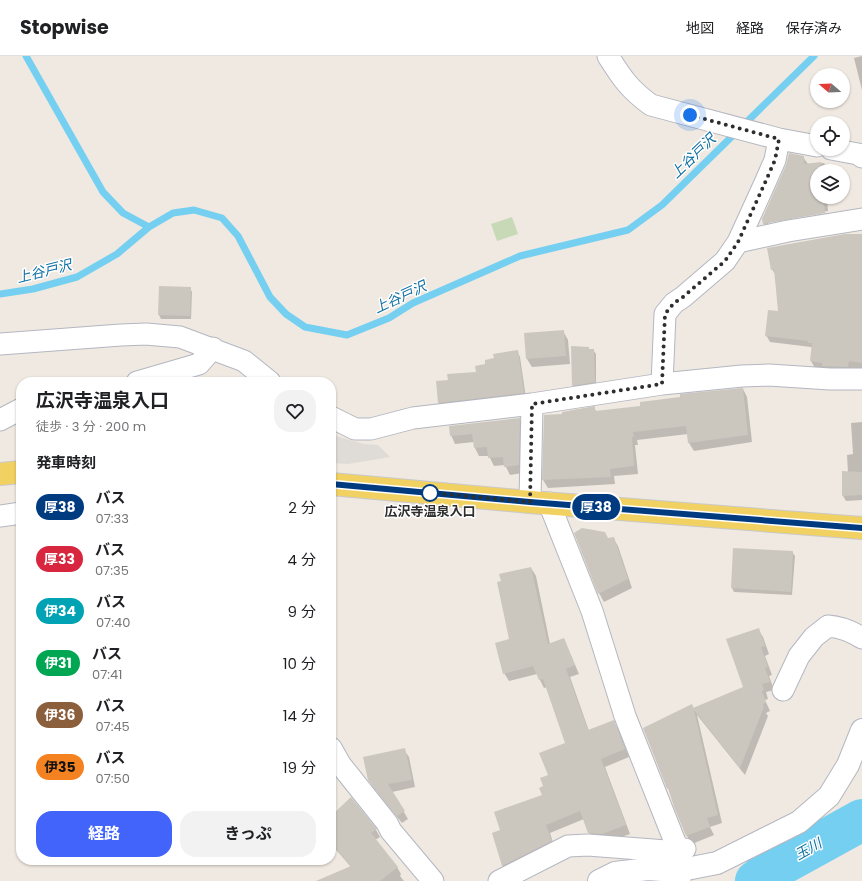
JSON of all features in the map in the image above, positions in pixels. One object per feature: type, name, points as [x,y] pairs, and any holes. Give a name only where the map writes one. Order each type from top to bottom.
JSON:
[{"type":"main road","points":[[0,474],[16,472]]},
{"type":"main road","points":[[336,484],[539,503],[862,528]]},
{"type":"street","points":[[608,56],[623,80],[636,94],[651,105],[779,139],[810,145]]},
{"type":"street","points":[[662,384],[665,314],[674,303],[725,261],[738,242],[775,160],[779,139]]},
{"type":"street","points":[[850,153],[858,154],[862,157]]},
{"type":"street","points":[[738,242],[788,231],[862,219]]},
{"type":"street","points":[[0,344],[122,334],[180,336],[244,361],[264,377]]},
{"type":"street","points":[[154,377],[199,364],[213,348]]},
{"type":"street","points":[[336,420],[355,429],[371,429],[413,418],[532,404],[662,384],[742,376],[769,375],[862,379]]},
{"type":"street","points":[[532,404],[539,503],[592,611],[625,716],[680,863]]},
{"type":"street","points":[[0,420],[16,412]]},
{"type":"street","points":[[0,516],[16,514]]},
{"type":"street","points":[[783,690],[799,656],[814,637],[828,626],[836,626],[847,629],[862,638]]},
{"type":"street","points":[[599,881],[615,873],[680,863],[717,863],[799,822],[829,796],[848,765],[862,730]]},
{"type":"street","points":[[336,757],[387,823],[391,831],[433,881]]},
{"type":"street","points":[[499,881],[568,846],[588,845],[680,863]]},
{"type":"green space","points":[[512,217],[518,234],[497,241],[491,224]]},
{"type":"shaded area","points":[[336,436],[364,444],[378,445],[390,457],[348,464],[336,463]]},
{"type":"building","points":[[789,153],[804,156],[804,164],[821,162],[821,164],[810,164],[810,204],[824,204],[825,213],[763,224],[762,219],[786,165]]},
{"type":"building","points":[[845,234],[862,234],[862,363],[849,361],[848,367],[822,366],[822,363],[810,361],[812,343],[808,343],[808,341],[765,336],[768,310],[778,311],[774,269],[771,270],[767,248]]},
{"type":"building","points":[[159,286],[191,287],[190,316],[158,315]]},
{"type":"building","points":[[564,330],[566,356],[526,359],[524,333]]},
{"type":"building","points":[[571,346],[589,347],[589,349],[594,349],[595,382],[572,386]]},
{"type":"building","points":[[518,350],[524,393],[438,403],[436,381],[448,380],[447,374],[476,372],[475,366],[485,364],[485,360],[494,358],[493,354]]},
{"type":"building","points":[[743,388],[748,435],[688,443],[686,426],[633,432],[634,466],[610,469],[611,477],[542,480],[544,415],[562,414],[562,412],[595,406],[595,411],[640,406],[640,402],[680,397],[680,394]]},
{"type":"building","points":[[520,418],[519,465],[504,467],[503,457],[488,458],[487,447],[474,448],[472,434],[450,436],[449,426]]},
{"type":"building","points":[[842,471],[862,472],[862,495],[842,496]]},
{"type":"building","points":[[582,528],[605,532],[608,538],[614,537],[628,579],[598,594],[574,533]]},
{"type":"building","points":[[733,548],[793,551],[791,592],[731,588]]},
{"type":"building","points":[[531,567],[548,644],[564,638],[575,665],[566,669],[588,730],[614,720],[625,749],[601,759],[626,825],[602,834],[588,833],[580,811],[546,825],[552,841],[502,866],[492,833],[500,830],[494,812],[542,795],[539,788],[543,786],[540,778],[548,775],[539,753],[565,743],[543,679],[539,680],[533,666],[503,674],[495,643],[509,639],[497,582],[501,581],[499,574]]},
{"type":"building","points":[[759,628],[765,646],[761,647],[768,667],[765,668],[770,682],[762,684],[764,690],[762,691],[766,703],[763,704],[764,707],[740,768],[694,710],[718,815],[707,818],[710,827],[686,836],[643,728],[692,704],[693,708],[743,687],[726,639]]},
{"type":"building","points":[[405,748],[412,780],[388,784],[405,811],[397,816],[368,780],[363,757]]},
{"type":"building","points":[[351,797],[377,829],[371,833],[398,867],[380,881],[316,881],[351,866],[336,849],[336,811]]},
{"type":"waterway","points":[[26,56],[103,192],[123,213],[149,227]]},
{"type":"waterway","name":"上谷戸沢","points":[[0,294],[33,289],[77,277],[117,254],[149,227],[173,213],[194,210],[222,218],[238,236],[270,297],[286,314],[305,327],[347,335],[389,318],[413,303],[520,256],[628,230],[662,205],[814,56]]},
{"type":"waterway","name":"玉川","points":[[756,881],[762,878],[764,874],[862,820]]},
{"type":"bus line","name":"厚38","points":[[336,484],[530,502],[862,528]]},
{"type":"place","name":"広沢寺温泉入口","points":[[430,493]]},
{"type":"route","points":[[430,493],[423,492],[530,502],[532,404],[662,384],[665,314],[674,303],[725,261],[738,242],[775,160],[779,139],[690,115]]}]
